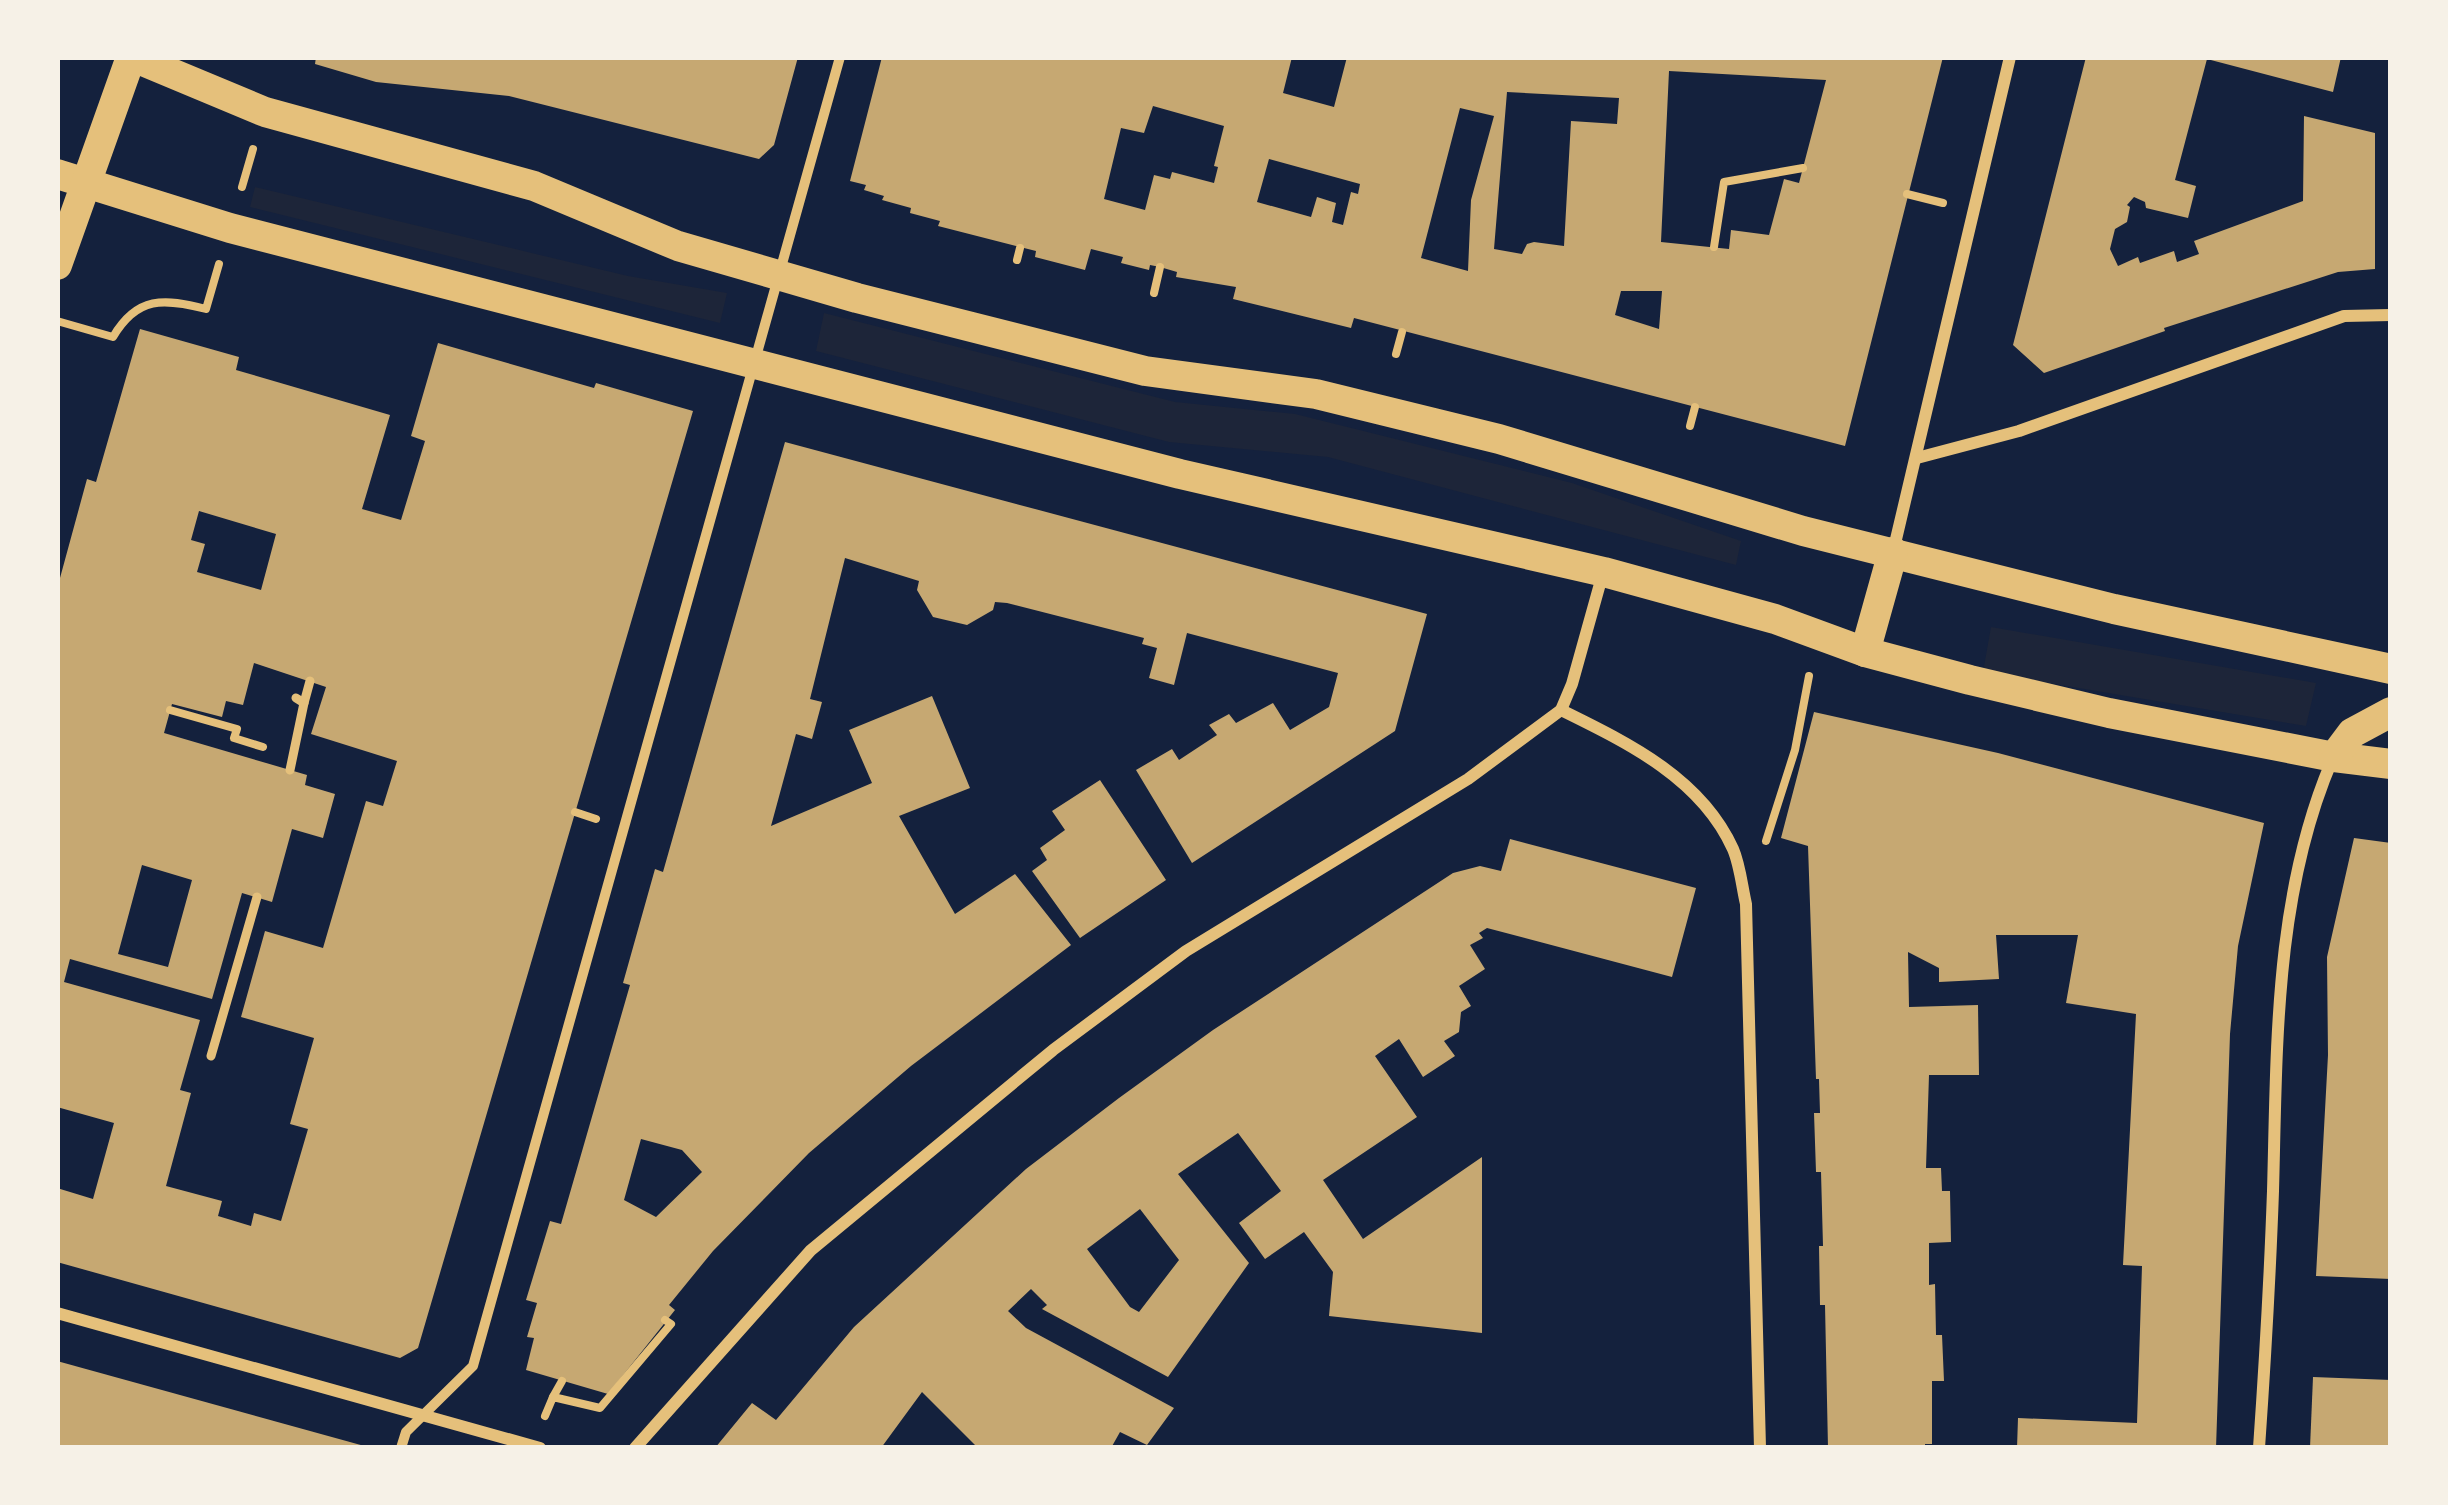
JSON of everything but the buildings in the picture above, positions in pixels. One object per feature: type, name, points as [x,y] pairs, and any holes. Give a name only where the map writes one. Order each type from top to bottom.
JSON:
[{"type":"main road","points":[[57,266],[72,179],[132,57],[265,112],[534,186],[678,246],[778,276],[1145,370],[1316,394],[1499,440],[1803,531],[2114,609],[2391,669]]},
{"type":"main road","points":[[72,179],[251,233],[1180,474],[1604,572],[1774,619],[1865,652],[2109,713],[2391,764]]},
{"type":"main road","points":[[1865,652],[1893,552]]},
{"type":"main road","points":[[2334,757],[2352,733],[2391,712]]},
{"type":"street","points":[[401,1448],[406,1432],[473,1366],[840,57]]},
{"type":"street","points":[[1893,552],[2010,57]]},
{"type":"street","points":[[1917,458],[2019,431],[2344,316],[2391,315]]},
{"type":"street","points":[[635,1448],[811,1250],[1053,1050],[1186,951],[1468,778],[1561,710],[1604,572]]},
{"type":"street","points":[[1561,710],[1623,741],[1692,788],[1733,850],[1746,904],[1760,1448]]},
{"type":"street","points":[[2259,1448],[2281,968],[2313,804],[2334,757]]},
{"type":"street","points":[[57,1313],[540,1448]]},
{"type":"lane","points":[[290,770],[300,700],[310,681]]},
{"type":"lane","points":[[211,1056],[257,897]]},
{"type":"path","points":[[1714,247],[1724,182],[1803,167]]},
{"type":"path","points":[[1017,260],[1020,248]]},
{"type":"path","points":[[1154,293],[1160,267]]},
{"type":"path","points":[[57,321],[113,338],[134,309],[152,303],[176,302],[206,309],[217,274]]},
{"type":"path","points":[[1396,354],[1402,332]]},
{"type":"path","points":[[1690,426],[1695,406]]},
{"type":"path","points":[[1733,850],[1766,846],[1795,750],[1810,675],[1765,654],[1774,619]]},
{"type":"path","points":[[170,710],[237,729],[234,738],[293,755]]},
{"type":"path","points":[[554,1397],[600,1408],[671,1324],[665,1320]]},
{"type":"path","points":[[543,1421],[562,1381]]},
{"type":"shaded area","points":[[255,187],[628,276],[727,293],[720,323],[250,207]]},
{"type":"shaded area","points":[[824,313],[1175,402],[1295,414],[1572,483],[1741,541],[1736,565],[1328,457],[1169,442],[816,351]]},
{"type":"shaded area","points":[[1991,627],[2316,683],[2306,726],[1983,672]]}]
